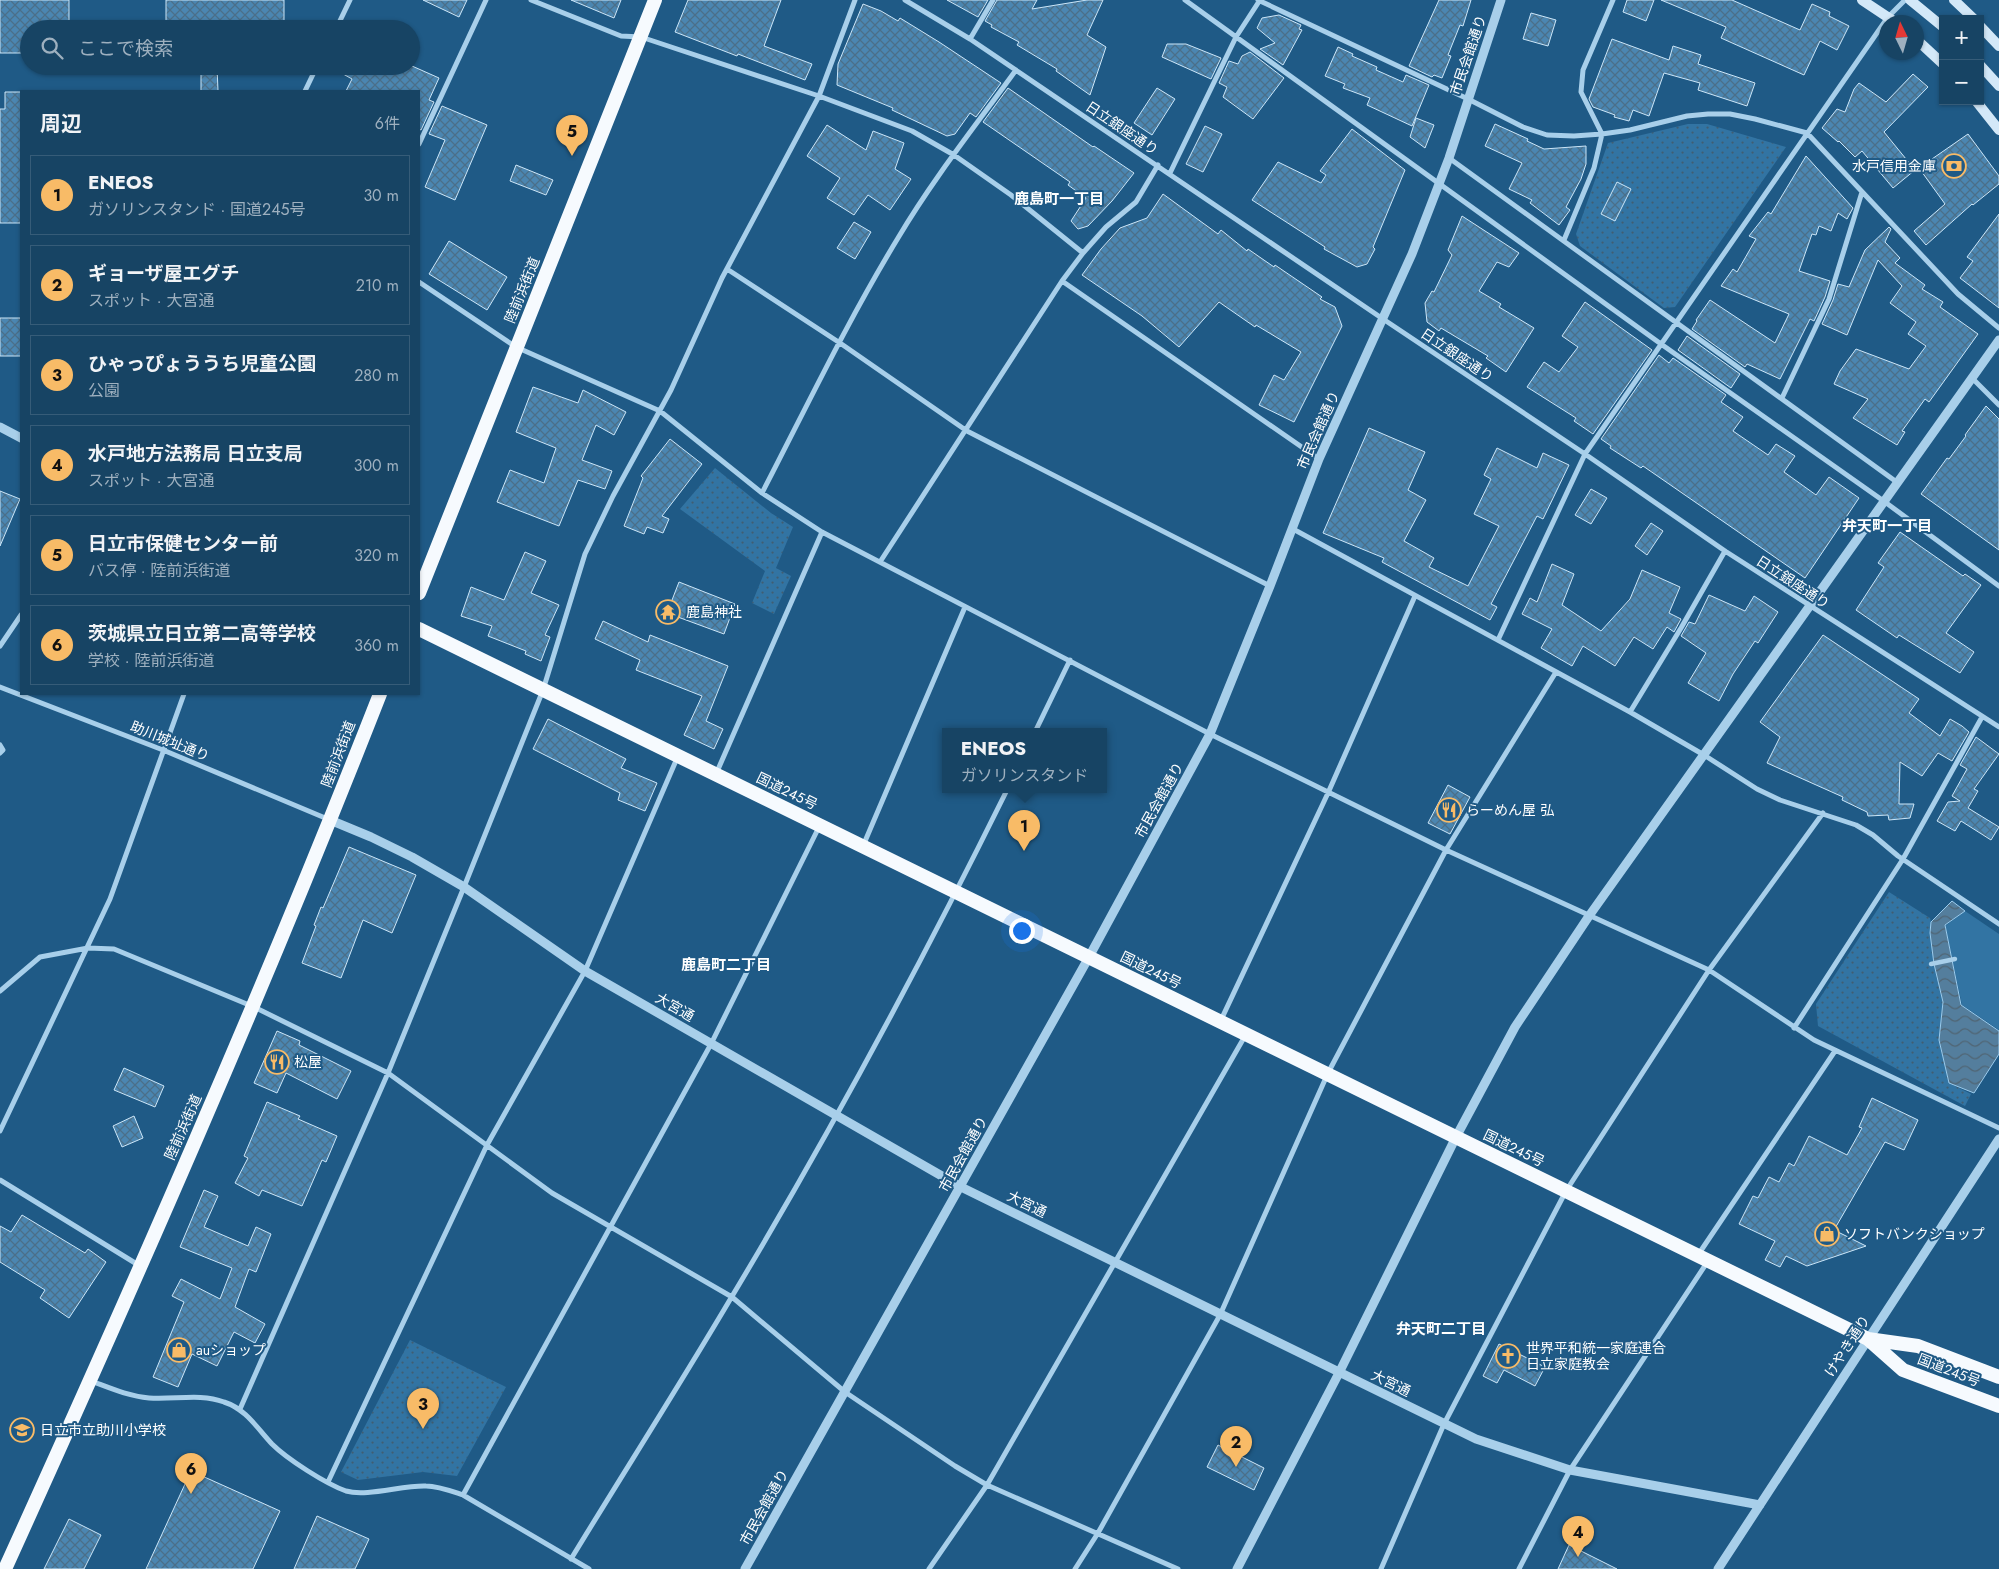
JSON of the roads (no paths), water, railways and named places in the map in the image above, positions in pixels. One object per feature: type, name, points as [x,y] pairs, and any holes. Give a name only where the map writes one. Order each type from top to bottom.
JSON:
[{"type":"highway","name":"陸前浜街道","points":[[420,590],[655,0]]},
{"type":"highway","name":"国道245号","points":[[420,629],[1868,1339],[1903,1370],[1999,1406]]},
{"type":"highway","name":"陸前浜街道","points":[[5,1569],[91,1380],[254,1007],[380,695]]},
{"type":"highway","name":"国道245号","points":[[1868,1339],[1918,1346],[1999,1377]]},
{"type":"main road","points":[[1862,0],[1884,15]]},
{"type":"main road","points":[[1910,0],[1939,24]]},
{"type":"main road","points":[[1954,0],[1970,15]]},
{"type":"main road","points":[[1984,30],[1999,46]]},
{"type":"main road","points":[[1924,46],[1939,60]]},
{"type":"main road","points":[[1984,69],[1999,86]]},
{"type":"main road","points":[[1979,105],[1999,130]]},
{"type":"street","points":[[340,20],[350,0]]},
{"type":"street","points":[[420,142],[486,0]]},
{"type":"street","points":[[531,0],[621,36],[641,37],[819,96],[912,131],[954,155],[1011,195],[1083,253]]},
{"type":"street","points":[[240,1409],[388,1073],[464,887],[543,690],[585,554],[613,496],[660,411],[727,269],[819,96],[855,0]]},
{"type":"street","name":"日立銀座通り","points":[[905,0],[970,39],[1170,173],[1383,320],[1585,454],[1725,551],[1999,728]]},
{"type":"street","points":[[970,39],[993,0]]},
{"type":"street","points":[[1186,0],[1439,185],[1885,502],[1999,586]]},
{"type":"street","points":[[1170,173],[1236,37],[1259,0],[1523,127],[1548,135],[1602,134],[1630,130],[1687,116],[1708,114],[1730,114],[1807,133],[1958,294],[1999,328]]},
{"type":"street","name":"市民会館通り","points":[[745,1569],[961,1187],[1210,734],[1293,529],[1319,459],[1412,254],[1449,158],[1501,0]]},
{"type":"street","points":[[1564,240],[1594,168],[1602,134],[1581,92],[1583,70],[1613,0]]},
{"type":"street","points":[[1895,15],[1905,0]]},
{"type":"street","points":[[1498,640],[1585,454],[1807,133],[1879,37]]},
{"type":"street","points":[[762,493],[840,343],[898,238],[954,155],[1016,70]]},
{"type":"street","points":[[305,90],[313,75]]},
{"type":"street","points":[[1449,158],[1899,483]]},
{"type":"street","points":[[880,562],[967,431],[1062,281],[1083,253],[1106,228],[1136,202],[1158,165]]},
{"type":"street","points":[[1782,398],[1829,299],[1862,192]]},
{"type":"street","points":[[727,269],[840,343],[967,431],[1270,586]]},
{"type":"street","points":[[1062,281],[1319,459]]},
{"type":"street","points":[[420,283],[516,347],[660,411],[762,493],[822,532],[1210,734],[1446,850],[1709,970],[1794,1028],[1835,1051],[1999,1128]]},
{"type":"street","points":[[1237,1569],[1339,1373],[1456,1137],[1515,1027],[1590,916],[1999,340]]},
{"type":"street","points":[[1972,378],[1999,405]]},
{"type":"street","points":[[0,427],[20,437]]},
{"type":"street","points":[[1293,529],[1630,712],[1704,755],[1757,790],[1780,800],[1856,825],[1999,924]]},
{"type":"street","points":[[716,775],[822,532]]},
{"type":"street","points":[[1630,712],[1725,551]]},
{"type":"street","points":[[1220,1022],[1328,792],[1415,596]]},
{"type":"street","points":[[863,847],[965,607]]},
{"type":"street","points":[[0,646],[20,616]]},
{"type":"street","points":[[1037,728],[1070,660]]},
{"type":"street","points":[[1075,1569],[1098,1533],[1220,1315],[1328,1074],[1446,850],[1556,672]]},
{"type":"street","name":"助川城址通り","points":[[0,687],[20,695]]},
{"type":"street","name":"助川城址通り","points":[[21,695],[163,750],[330,820]]},
{"type":"street","points":[[0,1131],[110,899],[184,695]]},
{"type":"street","points":[[1794,1028],[1903,859],[1982,717]]},
{"type":"street","points":[[0,745],[3,750],[0,753]]},
{"type":"street","points":[[328,1482],[487,1145],[586,971],[678,756]]},
{"type":"street","points":[[571,1560],[732,1297],[835,1115],[956,892],[1006,793]]},
{"type":"street","points":[[1381,1569],[1444,1424],[1566,1192],[1709,970],[1823,813]]},
{"type":"street","name":"大宮通","points":[[330,820],[412,857],[464,887],[586,971],[961,1187],[1444,1424],[1476,1439],[1570,1470],[1760,1504]]},
{"type":"street","points":[[463,1495],[711,1044],[820,826]]},
{"type":"street","points":[[0,990],[40,956],[88,948],[114,949],[254,1007],[388,1073],[552,1193],[732,1297],[845,1392],[936,1454],[987,1484],[1178,1569]]},
{"type":"street","points":[[1931,964],[1955,959]]},
{"type":"street","points":[[929,1569],[987,1484],[1246,1035]]},
{"type":"street","points":[[1519,1569],[1570,1470],[1702,1258],[1835,1051]]},
{"type":"street","name":"けやき通り","points":[[1718,1569],[1999,1139]]},
{"type":"street","points":[[0,1180],[140,1266]]},
{"type":"street","points":[[91,1380],[124,1394],[149,1398],[204,1397],[224,1402],[240,1409],[273,1445],[328,1482],[348,1491],[369,1492],[426,1486],[463,1495],[589,1569]]},
{"type":"water","points":[[1952,901],[1965,911],[1945,925],[1961,1005],[1999,1031],[1999,1054],[1974,1093],[1949,1083],[1939,1040],[1943,1002],[1934,964],[1930,933],[1931,922]]},
{"type":"place","name":"日立市保健センター前","points":[[572,156]]},
{"type":"place","name":"水戸信用金庫","points":[[1954,166]]},
{"type":"place","name":"鹿島神社","points":[[668,612]]},
{"type":"place","name":"らーめん屋 弘","points":[[1449,810]]},
{"type":"place","name":"ENEOS","points":[[1024,851]]},
{"type":"place","name":"松屋","points":[[277,1062]]},
{"type":"place","name":"ソフトバンクショップ","points":[[1827,1234]]},
{"type":"place","name":"auショップ","points":[[179,1350]]},
{"type":"place","name":"世界平和統一家庭連合 日立家庭教会","points":[[1508,1356]]},
{"type":"place","name":"ひゃっぴょううち児童公園","points":[[423,1429]]},
{"type":"place","name":"日立市立助川小学校","points":[[22,1430]]},
{"type":"place","name":"ギョーザ屋エグチ","points":[[1236,1467]]},
{"type":"place","name":"茨城県立日立第二高等学校","points":[[191,1494]]},
{"type":"place","name":"水戸地方法務局 日立支局","points":[[1578,1557]]},
{"type":"district","name":"鹿島町一丁目","points":[[1059,199]]},
{"type":"district","name":"弁天町一丁目","points":[[1887,526]]},
{"type":"district","name":"鹿島町二丁目","points":[[726,965]]},
{"type":"district","name":"弁天町二丁目","points":[[1441,1329]]}]
